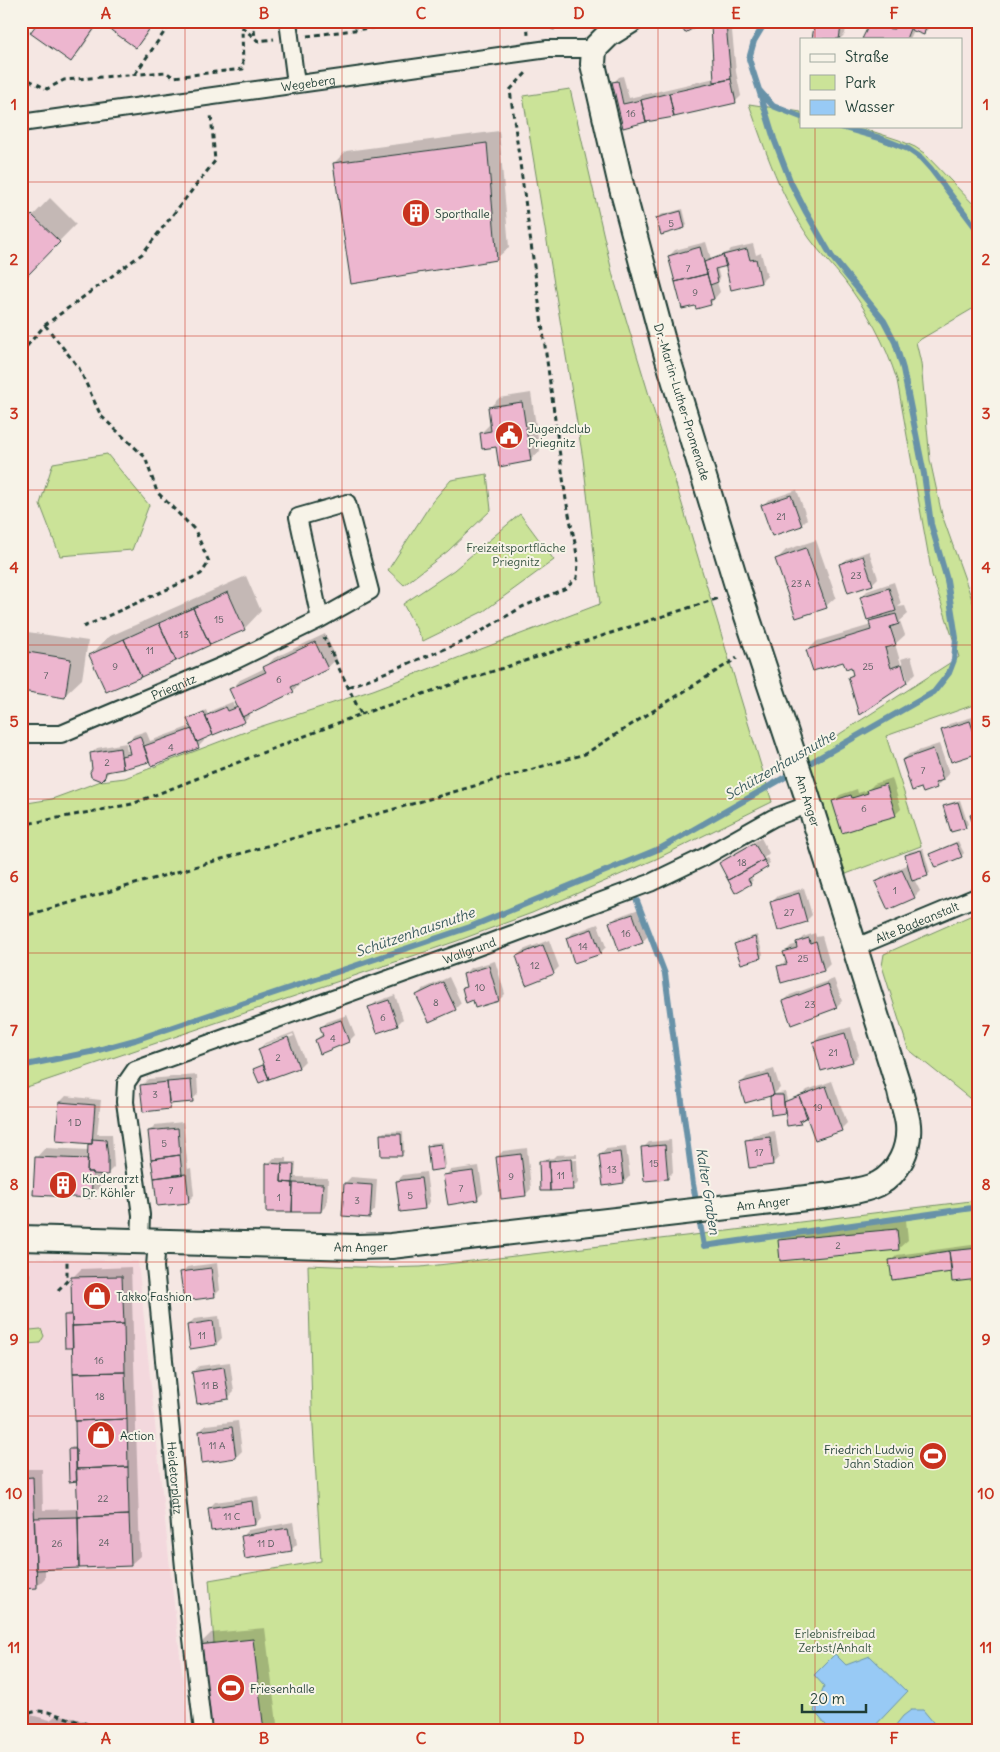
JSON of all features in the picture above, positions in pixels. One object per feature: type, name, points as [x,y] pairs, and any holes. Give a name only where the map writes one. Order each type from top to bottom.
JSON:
[{"type":"street","points":[[288,21],[296,84]]},
{"type":"street","points":[[594,49],[609,34],[630,21]]},
{"type":"street","name":"Wegeberg","points":[[21,123],[548,49],[594,49]]},
{"type":"street","name":"Dr.-Martin-Luther-Promenade","points":[[594,49],[593,64],[620,181],[667,356],[756,646],[792,750]]},
{"type":"street","name":"Priegnitz","points":[[21,734],[61,734],[236,660],[318,620],[370,590],[347,503],[298,517],[318,620]]},
{"type":"street","name":"Am Anger","points":[[148,1241],[358,1247],[391,1246],[832,1195],[862,1190],[879,1184],[893,1172],[902,1159],[908,1142],[908,1124],[900,1091],[792,750]]},
{"type":"street","name":"Wallgrund","points":[[126,1083],[135,1070],[650,883],[704,858],[808,798]]},
{"type":"street","name":"Alte Badeanstalt","points":[[854,948],[979,896]]},
{"type":"street","name":"Heidetorplatz","points":[[126,1083],[125,1102],[141,1215],[155,1267],[186,1588],[204,1731]]},
{"type":"street","points":[[21,1238],[148,1241]]},
{"type":"path","points":[[135,74],[172,21]]},
{"type":"path","points":[[253,21],[255,38]]},
{"type":"path","points":[[21,76],[46,89],[64,80],[166,72],[173,77],[243,69],[242,28]]},
{"type":"path","points":[[349,687],[465,641],[522,607],[566,588],[577,578],[576,543],[566,500],[510,90],[548,49]]},
{"type":"path","points":[[21,353],[44,325],[142,254],[215,160],[209,96]]},
{"type":"path","points":[[44,325],[79,368],[101,416],[145,457],[157,492],[195,530],[208,562],[201,574],[81,628]]},
{"type":"path","points":[[21,825],[132,804],[361,714],[739,592]]},
{"type":"path","points":[[318,620],[361,714]]},
{"type":"path","points":[[21,917],[585,754],[756,646]]},
{"type":"path","points":[[58,1290],[67,1281],[67,1256]]},
{"type":"path","points":[[21,1715],[38,1711],[48,1712],[109,1731]]},
{"type":"shaded area","points":[[21,1258],[138,1261],[189,1731],[21,1731]]},
{"type":"green space","points":[[570,89],[613,276],[772,802],[656,859],[532,913],[457,941],[21,1089],[21,804],[52,799],[101,781],[125,778],[250,730],[373,690],[600,604],[583,459],[523,96]]},
{"type":"green space","points":[[749,104],[800,112],[800,128],[862,128],[899,140],[924,153],[979,210],[979,305],[916,342],[921,363],[930,460],[942,515],[979,619],[979,703],[886,736],[921,846],[846,874],[807,755],[959,657],[932,575],[897,380],[892,366],[875,328],[861,304],[810,239],[790,207],[761,139]]},
{"type":"green space","points":[[107,454],[149,505],[132,550],[60,556],[40,504],[53,463]]},
{"type":"green space","points":[[487,474],[491,510],[448,551],[404,585],[388,570],[432,502],[451,480]]},
{"type":"green space","name":"Freizeitsportfläche Priegnitz","points":[[520,514],[554,560],[484,611],[423,641],[403,604],[454,570]]},
{"type":"green space","points":[[979,912],[979,1106],[908,1049],[882,966],[884,954]]},
{"type":"green space","name":"Erlebnisfreibad Zerbst/Anhalt","points":[[979,1200],[979,1731],[208,1731],[198,1645],[214,1643],[209,1580],[321,1561],[312,1409],[308,1265],[381,1268],[421,1267]]},
{"type":"green space","points":[[21,1274],[30,1274],[30,1330],[41,1329],[44,1336],[40,1343],[26,1344],[21,1340]]},
{"type":"water","points":[[835,1654],[846,1665],[870,1656],[907,1692],[870,1731],[831,1731],[814,1711],[824,1686],[814,1675]]},
{"type":"water","points":[[911,1710],[923,1710],[933,1722],[937,1731],[891,1731],[903,1716]]},
{"type":"building","points":[[39,21],[99,22],[71,62],[30,33]]},
{"type":"building","points":[[98,21],[155,21],[136,48]]},
{"type":"building","points":[[678,21],[706,21],[685,33]]},
{"type":"building","points":[[815,21],[842,21],[839,38],[812,38]]},
{"type":"building","points":[[896,21],[913,21],[906,38],[862,38],[868,27],[894,29]]},
{"type":"building","points":[[913,21],[927,21],[924,35],[911,30]]},
{"type":"building","points":[[726,24],[731,79],[714,82],[711,25]]},
{"type":"building","points":[[731,79],[736,103],[674,117],[669,93]]},
{"type":"building","points":[[618,81],[623,104],[641,100],[646,122],[623,128],[612,82]]},
{"type":"building","points":[[669,93],[674,117],[646,122],[641,100]]},
{"type":"building","name":"Sporthalle","points":[[487,143],[497,260],[351,284],[333,163]]},
{"type":"building","points":[[681,211],[685,228],[661,235],[656,218]]},
{"type":"building","points":[[32,215],[60,242],[27,276],[21,270],[21,226]]},
{"type":"building","points":[[700,247],[707,274],[675,282],[668,256]]},
{"type":"building","points":[[747,249],[750,260],[756,259],[761,283],[731,290],[723,255]]},
{"type":"building","points":[[723,255],[727,266],[715,269],[718,282],[710,285],[704,262]]},
{"type":"building","points":[[707,274],[714,299],[710,300],[711,305],[696,309],[695,306],[682,309],[675,282]]},
{"type":"building","points":[[522,402],[531,461],[499,467],[496,447],[482,449],[480,433],[491,431],[488,407]]},
{"type":"building","points":[[791,495],[802,526],[772,536],[761,505]]},
{"type":"building","points":[[806,548],[827,608],[796,618],[775,559]]},
{"type":"building","points":[[863,556],[873,585],[848,593],[839,564]]},
{"type":"building","points":[[889,588],[896,611],[867,620],[860,597]]},
{"type":"building","points":[[228,592],[245,630],[210,645],[193,608]]},
{"type":"building","points":[[193,608],[210,645],[176,661],[159,623]]},
{"type":"building","points":[[896,614],[899,624],[890,627],[896,645],[885,648],[891,668],[902,664],[907,683],[859,715],[848,677],[853,675],[851,667],[846,669],[843,662],[813,671],[806,650],[871,630],[869,621]]},
{"type":"building","points":[[159,623],[176,661],[141,677],[124,639]]},
{"type":"building","points":[[124,639],[141,677],[106,692],[89,655]]},
{"type":"building","points":[[315,642],[328,669],[291,687],[294,692],[242,717],[229,689],[266,672],[263,667]]},
{"type":"building","points":[[21,651],[28,652],[22,691],[21,691]]},
{"type":"building","points":[[28,652],[71,659],[65,698],[22,691]]},
{"type":"building","points":[[226,707],[228,711],[238,707],[245,722],[213,735],[205,716]]},
{"type":"building","points":[[204,712],[213,735],[197,742],[187,719]]},
{"type":"building","points":[[970,721],[979,747],[979,753],[951,762],[941,730]]},
{"type":"building","points":[[192,729],[199,748],[151,766],[144,746]]},
{"type":"building","points":[[140,736],[149,762],[123,769],[121,756],[130,754],[127,741]]},
{"type":"building","points":[[120,748],[123,769],[106,772],[105,777],[101,781],[91,777],[90,753]]},
{"type":"building","points":[[933,749],[943,780],[935,783],[937,788],[923,793],[921,788],[912,791],[902,760]]},
{"type":"building","points":[[886,784],[896,816],[842,833],[832,801],[851,795],[852,798],[868,793],[867,790]]},
{"type":"building","points":[[958,802],[966,828],[951,832],[943,806]]},
{"type":"building","points":[[979,812],[979,830],[975,831],[970,815]]},
{"type":"building","points":[[754,843],[764,860],[728,880],[719,863]]},
{"type":"building","points":[[956,843],[962,857],[935,868],[929,854]]},
{"type":"building","points":[[921,850],[928,876],[912,881],[905,855]]},
{"type":"building","points":[[764,860],[768,867],[748,879],[751,884],[735,893],[728,880]]},
{"type":"building","points":[[902,870],[915,898],[888,910],[875,882]]},
{"type":"building","points":[[799,893],[807,922],[778,931],[770,902]]},
{"type":"building","points":[[633,914],[643,943],[619,951],[609,922]]},
{"type":"building","points":[[592,929],[601,954],[574,963],[566,938]]},
{"type":"building","points":[[755,937],[761,958],[741,964],[734,944]]},
{"type":"building","points":[[809,938],[810,943],[816,941],[824,971],[781,983],[777,966],[787,964],[783,952],[797,948],[796,942]]},
{"type":"building","points":[[543,945],[554,974],[526,985],[516,956]]},
{"type":"building","points":[[489,966],[499,1001],[475,1008],[473,1000],[466,1003],[462,988],[466,987],[463,974]]},
{"type":"building","points":[[443,982],[456,1010],[429,1022],[416,995]]},
{"type":"building","points":[[828,984],[837,1008],[791,1025],[783,1001]]},
{"type":"building","points":[[389,1000],[398,1026],[377,1033],[368,1007]]},
{"type":"building","points":[[341,1020],[349,1042],[320,1054],[315,1040],[323,1036],[320,1027]]},
{"type":"building","points":[[845,1033],[853,1062],[821,1071],[813,1042]]},
{"type":"building","points":[[288,1037],[299,1068],[269,1079],[258,1049]]},
{"type":"building","points":[[263,1065],[269,1079],[259,1083],[253,1069]]},
{"type":"building","points":[[769,1075],[774,1095],[745,1103],[739,1083]]},
{"type":"building","points":[[191,1080],[193,1102],[169,1104],[167,1082]]},
{"type":"building","points":[[167,1082],[170,1109],[143,1112],[140,1085]]},
{"type":"building","points":[[826,1086],[842,1131],[815,1140],[799,1096]]},
{"type":"building","points":[[783,1095],[785,1113],[771,1115],[770,1096]]},
{"type":"building","points":[[799,1096],[808,1117],[799,1121],[801,1124],[787,1126],[784,1102]]},
{"type":"building","points":[[59,1102],[95,1105],[92,1144],[56,1141]]},
{"type":"building","points":[[178,1128],[180,1155],[151,1159],[148,1131]]},
{"type":"building","points":[[380,1134],[401,1134],[402,1156],[381,1156]]},
{"type":"building","points":[[770,1137],[773,1165],[749,1168],[745,1140]]},
{"type":"building","points":[[92,1139],[106,1140],[108,1175],[87,1172],[88,1144],[92,1144]]},
{"type":"building","points":[[441,1144],[444,1169],[430,1171],[427,1146]]},
{"type":"building","points":[[665,1145],[668,1179],[644,1181],[641,1147]]},
{"type":"building","points":[[620,1152],[624,1183],[603,1186],[599,1155]]},
{"type":"building","points":[[521,1154],[526,1196],[501,1199],[496,1157]]},
{"type":"building","points":[[180,1155],[182,1174],[154,1178],[151,1159]]},
{"type":"building","name":"Kinderarzt Dr. Köhler","points":[[35,1157],[88,1159],[87,1172],[93,1172],[91,1198],[33,1195]]},
{"type":"building","points":[[571,1159],[573,1190],[550,1191],[549,1161]]},
{"type":"building","points":[[539,1161],[549,1161],[550,1191],[540,1191]]},
{"type":"building","points":[[266,1163],[282,1164],[281,1182],[293,1183],[292,1212],[266,1212]]},
{"type":"building","points":[[282,1164],[294,1164],[293,1183],[281,1182]]},
{"type":"building","points":[[473,1171],[478,1200],[448,1205],[443,1175]]},
{"type":"building","points":[[186,1174],[189,1203],[157,1206],[154,1178]]},
{"type":"building","points":[[421,1178],[425,1209],[400,1212],[396,1181]]},
{"type":"building","points":[[293,1183],[323,1184],[321,1212],[292,1212]]},
{"type":"building","points":[[344,1183],[372,1185],[370,1218],[342,1216]]},
{"type":"building","points":[[897,1229],[899,1250],[780,1261],[778,1240]]},
{"type":"building","points":[[979,1248],[979,1279],[952,1282],[949,1251]]},
{"type":"building","points":[[949,1251],[952,1272],[892,1280],[889,1260]]},
{"type":"building","points":[[211,1268],[215,1297],[184,1301],[180,1272]]},
{"type":"building","name":"Takko Fashion","points":[[122,1276],[124,1324],[72,1326],[71,1277]]},
{"type":"building","points":[[64,1315],[72,1315],[73,1348],[65,1348]]},
{"type":"building","points":[[213,1321],[216,1345],[190,1349],[187,1325]]},
{"type":"building","points":[[124,1324],[125,1372],[73,1373],[72,1326]]},
{"type":"building","points":[[224,1367],[229,1399],[197,1404],[192,1372]]},
{"type":"building","points":[[125,1372],[127,1419],[75,1421],[73,1373]]},
{"type":"building","name":"Action","points":[[127,1419],[128,1467],[76,1469],[75,1421]]},
{"type":"building","points":[[232,1427],[236,1458],[202,1463],[199,1431]]},
{"type":"building","points":[[68,1449],[76,1449],[77,1481],[69,1482]]},
{"type":"building","points":[[128,1467],[129,1515],[78,1517],[76,1469]]},
{"type":"building","points":[[33,1477],[37,1588],[21,1589],[21,1478]]},
{"type":"building","points":[[252,1501],[255,1525],[211,1531],[208,1508]]},
{"type":"building","points":[[129,1515],[131,1566],[79,1568],[78,1517]]},
{"type":"building","points":[[78,1517],[79,1568],[36,1570],[34,1518]]},
{"type":"building","points":[[288,1528],[292,1551],[245,1559],[241,1536]]},
{"type":"building","name":"Friesenhalle","points":[[253,1639],[264,1731],[208,1731],[198,1645]]},
{"type":"building","points":[[48,1723],[78,1731],[21,1731],[21,1724],[40,1729]]},
{"type":"waterway","points":[[766,21],[754,41],[749,59],[759,90],[773,106],[800,117]]},
{"type":"waterway","name":"Schützenhausnuthe","points":[[21,1066],[91,1052],[135,1040],[470,927],[661,848],[934,692],[949,673],[954,660],[956,638],[947,580],[931,524],[924,474],[903,369],[895,342],[884,321],[832,257],[806,212],[791,183],[774,139],[759,90]]},
{"type":"waterway","points":[[845,128],[880,138],[908,149],[921,158],[979,232]]},
{"type":"waterway","name":"Kalter Graben","points":[[637,901],[665,974],[693,1184],[704,1246],[979,1207]]},
{"type":"place","name":"Sporthalle","points":[[416,213]]},
{"type":"place","name":"Jugendclub Priegnitz","points":[[509,435]]},
{"type":"place","name":"Kinderarzt Dr. Köhler","points":[[63,1185]]},
{"type":"place","name":"Takko Fashion","points":[[97,1296]]},
{"type":"place","name":"Action","points":[[101,1435]]},
{"type":"place","name":"Friedrich Ludwig Jahn Stadion","points":[[933,1456]]},
{"type":"place","name":"Friesenhalle","points":[[231,1688]]}]
